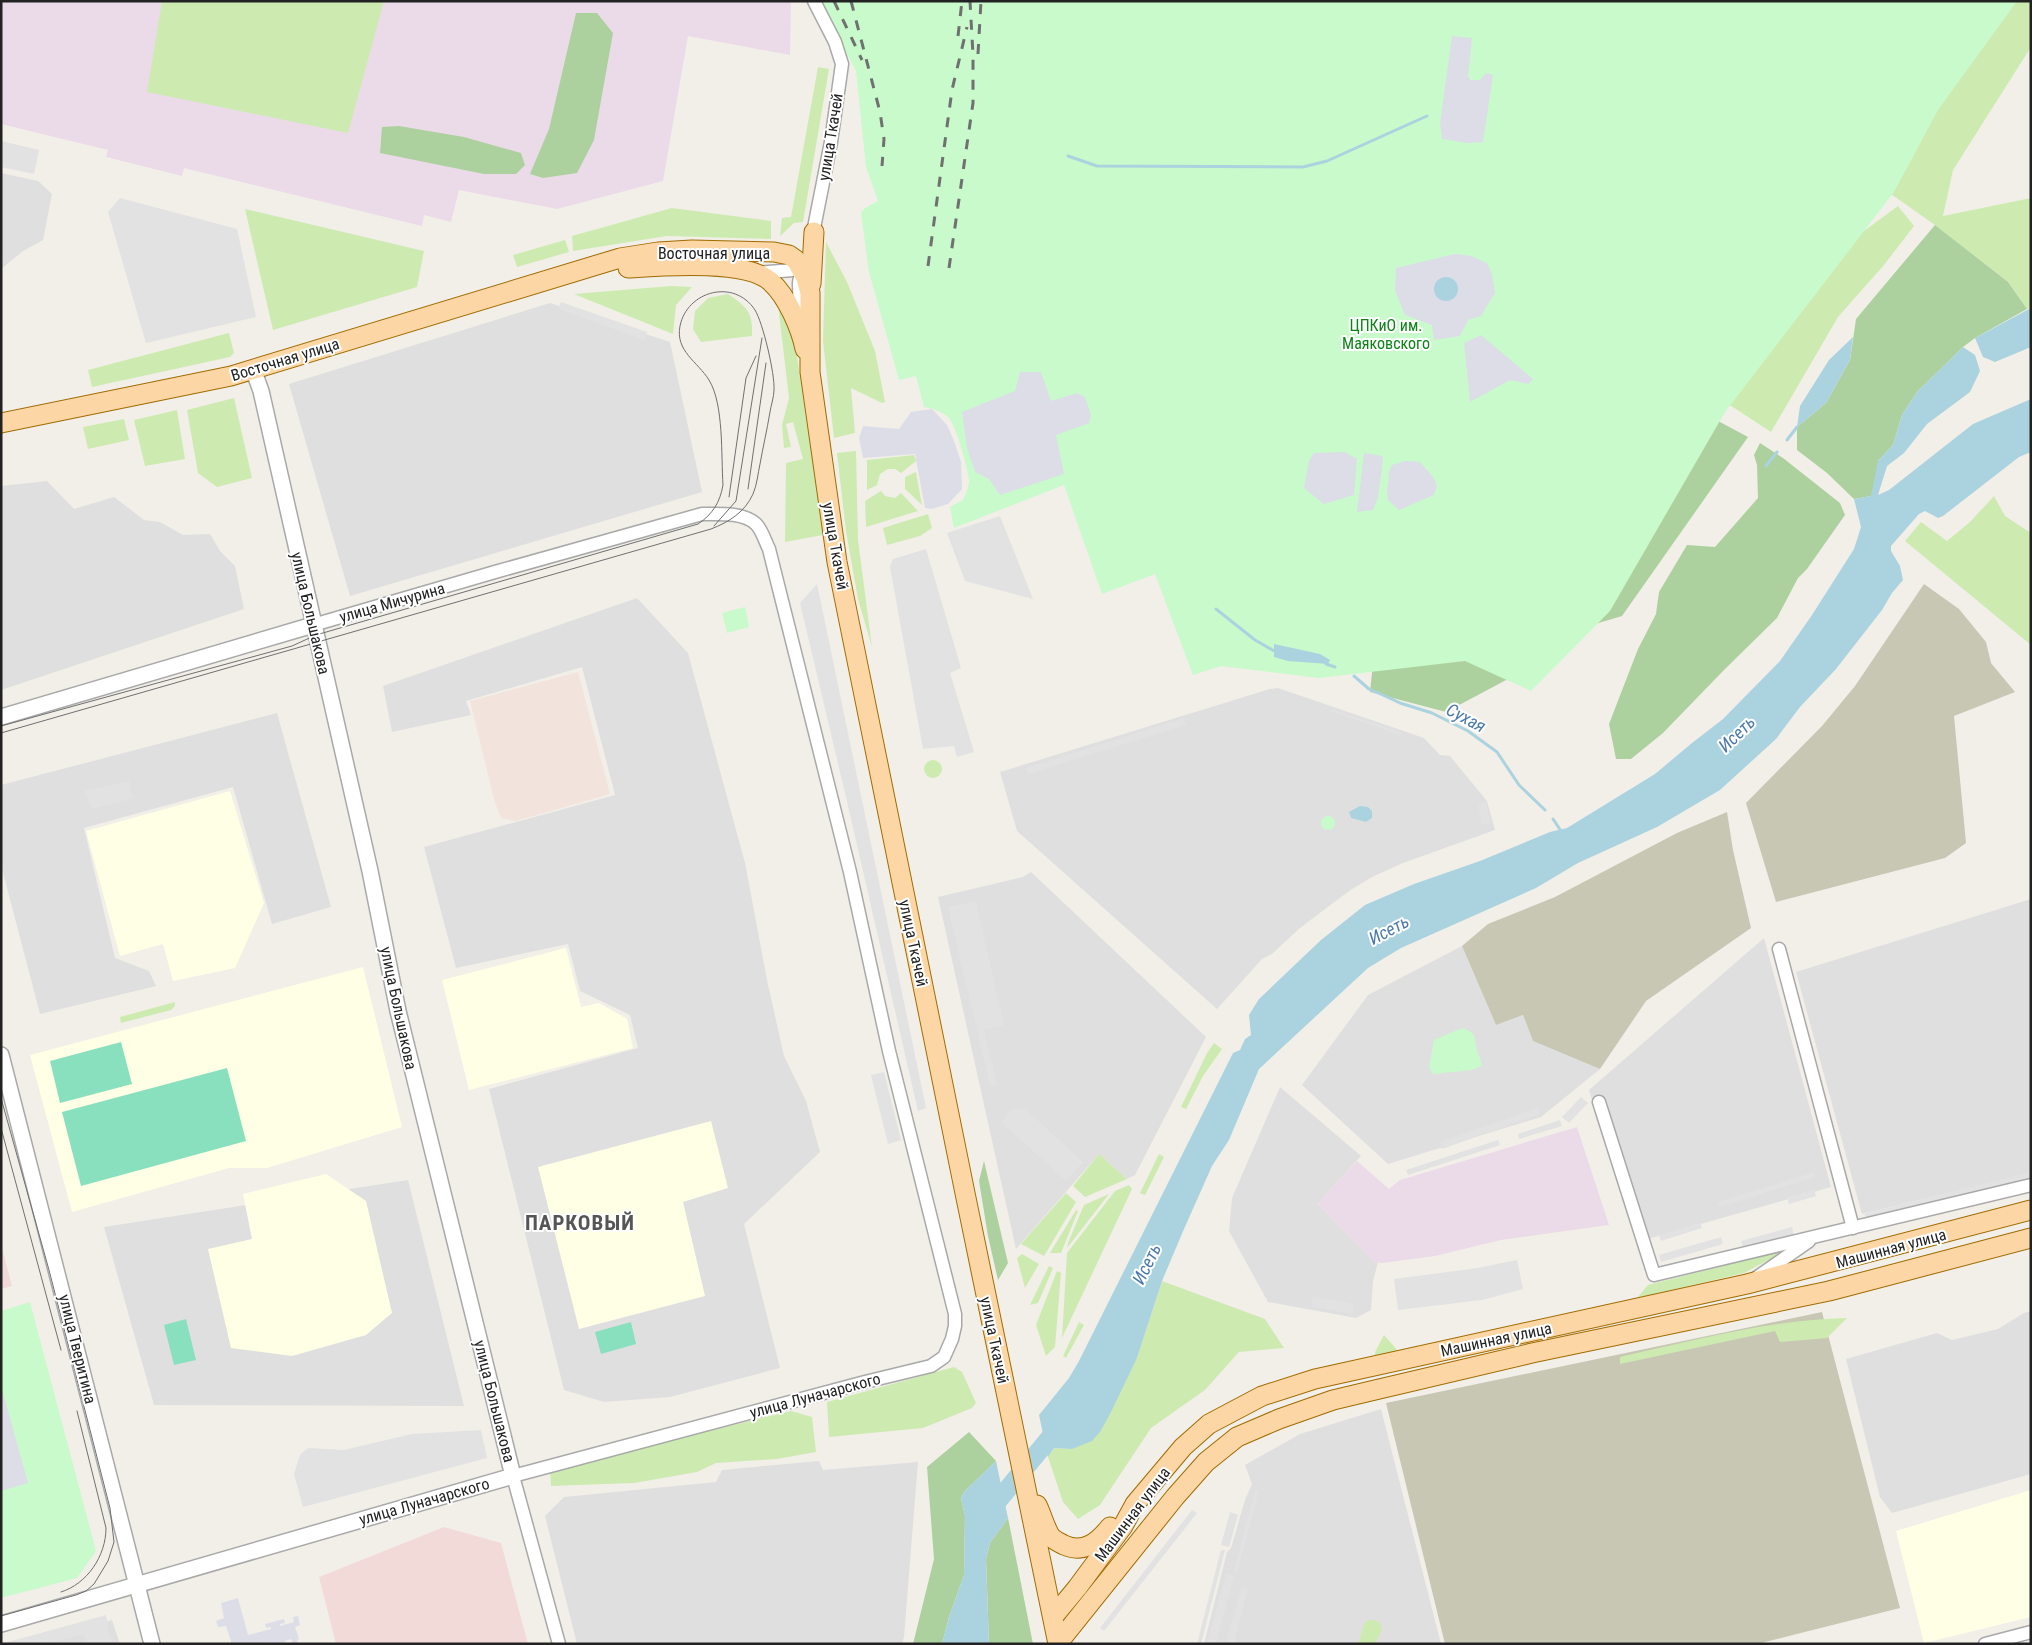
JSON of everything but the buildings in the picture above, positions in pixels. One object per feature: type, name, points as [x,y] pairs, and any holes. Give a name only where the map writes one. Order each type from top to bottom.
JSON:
[{"type":"main road","points":[[774,252],[792,250],[802,246],[814,232]]},
{"type":"main road","points":[[810,293],[814,232]]},
{"type":"main road","name":"Восточная улица","points":[[1,422],[231,376],[620,258],[658,252],[692,250],[774,252],[789,254],[801,267]]},
{"type":"main road","name":"Восточная улица","points":[[565,276],[620,268],[698,265],[750,272],[771,281],[787,305],[801,331],[810,372]]},
{"type":"main road","name":"улица Ткачей","points":[[801,267],[810,293],[810,372],[837,562],[1007,1401],[1024,1479],[1041,1530]]},
{"type":"main road","name":"Машинная улица","points":[[1053,1617],[1123,1526],[1135,1504],[1178,1454],[1208,1424],[1262,1396],[1323,1377],[1747,1284],[2031,1210]]},
{"type":"main road","name":"Машинная улица","points":[[1058,1643],[1175,1497],[1206,1462],[1237,1437],[1279,1419],[1333,1400],[1532,1354],[1829,1290],[2031,1238]]},
{"type":"main road","points":[[1041,1530],[1070,1548],[1083,1548],[1098,1541],[1122,1509],[1135,1504]]},
{"type":"main road","points":[[1041,1530],[1058,1643]]},
{"type":"street","name":"улица Ткачей","points":[[801,331],[798,283],[801,267],[809,252],[814,232],[831,142],[842,64],[835,42],[814,1]]},
{"type":"street","points":[[750,272],[793,270],[801,267]]},
{"type":"street","name":"улица Большакова","points":[[253,369],[261,391],[370,871],[400,1018],[513,1476],[559,1644]]},
{"type":"street","name":"улица Мичурина","points":[[1,717],[495,572],[702,514],[725,513],[738,515],[756,524]]},
{"type":"street","name":"улица Ткачей","points":[[756,524],[769,549],[815,738],[833,801],[889,1051],[955,1314],[952,1340]]},
{"type":"street","points":[[1779,949],[1853,1228]]},
{"type":"street","name":"улица Тверитина","points":[[1,1055],[92,1403],[136,1586],[152,1644]]},
{"type":"street","points":[[1598,1102],[1654,1275],[2031,1185]]},
{"type":"street","points":[[1747,1284],[1815,1236]]},
{"type":"street","name":"улица Луначарского","points":[[1,1624],[513,1476],[931,1366],[944,1357],[952,1340]]},
{"type":"street","points":[[1985,1644],[2031,1632]]},
{"type":"shaded area","points":[[1,1],[791,1],[790,55],[688,36],[663,181],[557,209],[459,190],[451,222],[424,215],[422,226],[184,168],[182,176],[106,157],[108,150],[1,124]]},
{"type":"shaded area","points":[[1452,36],[1472,38],[1468,76],[1470,80],[1480,80],[1486,73],[1493,75],[1483,142],[1467,143],[1442,139],[1440,123]]},
{"type":"shaded area","points":[[1,141],[39,150],[34,174],[1,167]]},
{"type":"shaded area","points":[[1,173],[38,181],[52,194],[43,240],[23,251],[1,269]]},
{"type":"shaded area","points":[[120,198],[237,229],[256,317],[146,343],[108,212]]},
{"type":"shaded area","points":[[1455,254],[1471,256],[1487,263],[1492,274],[1495,293],[1481,316],[1468,320],[1460,336],[1434,340],[1432,325],[1405,315],[1395,290],[1396,268]]},
{"type":"shaded area","points":[[561,302],[647,332],[645,340],[558,309]]},
{"type":"shaded area","points":[[550,303],[670,342],[702,492],[350,596],[289,384]]},
{"type":"shaded area","points":[[1481,335],[1533,379],[1528,384],[1510,380],[1470,402],[1464,343]]},
{"type":"shaded area","points":[[1020,372],[1041,372],[1051,401],[1077,393],[1085,397],[1091,415],[1089,423],[1056,435],[1064,474],[1000,495],[989,479],[975,472],[967,448],[962,412],[1015,391]]},
{"type":"shaded area","points":[[932,409],[947,425],[954,441],[961,462],[962,489],[948,504],[932,509],[925,508],[915,454],[863,458],[859,438],[863,426],[899,429],[911,412]]},
{"type":"shaded area","points":[[1345,452],[1357,459],[1354,495],[1324,504],[1304,488],[1309,460],[1314,453]]},
{"type":"shaded area","points":[[1364,453],[1383,456],[1382,468],[1378,497],[1373,510],[1357,512]]},
{"type":"shaded area","points":[[1406,461],[1420,462],[1433,477],[1437,486],[1434,495],[1399,510],[1388,500],[1388,474],[1392,465]]},
{"type":"shaded area","points":[[47,481],[74,509],[114,497],[144,520],[160,522],[183,535],[210,534],[220,551],[235,566],[244,609],[1,690],[1,486]]},
{"type":"shaded area","points":[[1000,516],[1033,599],[965,581],[947,533]]},
{"type":"shaded area","points":[[926,549],[961,668],[950,673],[974,752],[957,757],[954,746],[923,749],[890,567],[893,559]]},
{"type":"shaded area","points":[[817,584],[926,1108],[918,1111],[800,603]]},
{"type":"shaded area","points":[[1924,584],[1959,609],[1986,642],[1991,663],[2015,692],[1954,716],[1966,843],[1945,858],[1776,902],[1746,803],[1822,726],[1855,686]]},
{"type":"shaded area","points":[[637,598],[688,653],[745,863],[767,980],[784,1056],[806,1101],[820,1152],[744,1224],[780,1368],[670,1397],[604,1402],[564,1390],[489,1089],[638,1048],[630,1015],[580,991],[568,944],[456,968],[424,847],[615,795],[582,667],[466,701],[471,715],[392,732],[383,686]]},
{"type":"shaded area","points":[[578,672],[610,794],[516,821],[501,818],[495,803],[470,701]]},
{"type":"shaded area","points":[[1278,688],[1424,738],[1440,755],[1450,756],[1487,801],[1495,830],[1403,863],[1372,877],[1349,891],[1300,928],[1272,954],[1262,959],[1217,1009],[1017,831],[1000,772]]},
{"type":"shaded area","points":[[1331,709],[1401,732],[1400,735],[1330,711]]},
{"type":"shaded area","points":[[277,713],[331,907],[272,924],[233,787],[84,828],[115,958],[149,971],[156,986],[40,1014],[1,865],[1,785]]},
{"type":"shaded area","points":[[1184,718],[1186,725],[1028,774],[1026,768]]},
{"type":"shaded area","points":[[129,781],[133,798],[92,809],[84,791]]},
{"type":"shaded area","points":[[230,791],[264,903],[235,968],[173,981],[163,944],[120,956],[86,831]]},
{"type":"shaded area","points":[[1486,802],[1491,823],[1482,825],[1478,804]]},
{"type":"shaded area","points":[[1727,812],[1733,850],[1751,928],[1646,1001],[1600,1069],[1533,1041],[1523,1015],[1496,1025],[1462,946],[1488,924],[1555,897],[1677,833]]},
{"type":"shaded area","points":[[1031,872],[1206,1037],[1135,1175],[1127,1179],[1099,1154],[1016,1249],[938,897],[1023,877]]},
{"type":"shaded area","points":[[2031,899],[2031,1173],[1862,1214],[1796,972]]},
{"type":"shaded area","points":[[976,901],[1004,1025],[984,1030],[997,1085],[990,1086],[948,907]]},
{"type":"shaded area","points":[[1764,938],[1831,1187],[1637,1242],[1589,1090]]},
{"type":"shaded area","points":[[1462,946],[1496,1025],[1523,1015],[1533,1041],[1600,1069],[1541,1117],[1388,1164],[1302,1085],[1368,995]]},
{"type":"shaded area","points":[[566,948],[581,1007],[599,1003],[627,1019],[633,1048],[469,1090],[442,980]]},
{"type":"shaded area","points":[[363,967],[402,1127],[267,1168],[229,1168],[72,1212],[30,1055]]},
{"type":"shaded area","points":[[884,1072],[901,1140],[888,1144],[871,1075]]},
{"type":"shaded area","points":[[1280,1087],[1361,1156],[1318,1204],[1375,1262],[1378,1262],[1373,1281],[1371,1310],[1356,1318],[1268,1302],[1229,1231],[1232,1198]]},
{"type":"shaded area","points":[[1581,1097],[1588,1103],[1569,1123],[1562,1117]]},
{"type":"shaded area","points":[[1024,1108],[1083,1162],[1066,1181],[1001,1122],[1011,1110]]},
{"type":"shaded area","points":[[1538,1108],[1540,1114],[1442,1149],[1440,1142]]},
{"type":"shaded area","points":[[1560,1120],[1562,1126],[1519,1139],[1518,1134]]},
{"type":"shaded area","points":[[711,1121],[728,1188],[683,1202],[705,1296],[579,1329],[538,1167]]},
{"type":"shaded area","points":[[1577,1127],[1609,1225],[1501,1240],[1435,1256],[1382,1263],[1375,1262],[1318,1204],[1357,1161],[1389,1189],[1400,1180]]},
{"type":"shaded area","points":[[1498,1140],[1500,1145],[1408,1175],[1406,1170]]},
{"type":"shaded area","points":[[1814,1172],[1815,1177],[1720,1207],[1718,1202]]},
{"type":"shaded area","points":[[2031,1172],[2031,1181],[1869,1221],[1864,1214]]},
{"type":"shaded area","points":[[326,1174],[366,1201],[392,1313],[366,1335],[292,1356],[231,1348],[208,1249],[252,1239],[243,1194]]},
{"type":"shaded area","points":[[408,1180],[464,1406],[154,1405],[104,1227]]},
{"type":"shaded area","points":[[1814,1189],[1816,1196],[1789,1204],[1787,1197]]},
{"type":"shaded area","points":[[1700,1223],[1702,1228],[1661,1241],[1659,1235]]},
{"type":"shaded area","points":[[1792,1227],[1794,1236],[1744,1250],[1741,1241]]},
{"type":"shaded area","points":[[1721,1237],[1723,1244],[1661,1262],[1659,1255]]},
{"type":"shaded area","points":[[1,1244],[12,1286],[1,1289]]},
{"type":"shaded area","points":[[1517,1260],[1523,1289],[1482,1300],[1398,1310],[1394,1279],[1478,1268]]},
{"type":"shaded area","points":[[1313,1296],[1354,1304],[1352,1314],[1311,1306]]},
{"type":"shaded area","points":[[2031,1311],[2031,1474],[1892,1513],[1880,1497],[1846,1359],[1937,1333],[1952,1340],[1998,1329],[2024,1313]]},
{"type":"shaded area","points":[[1822,1312],[1900,1608],[1757,1644],[1445,1644],[1386,1403]]},
{"type":"shaded area","points":[[1,1390],[28,1483],[1,1491]]},
{"type":"shaded area","points":[[1381,1409],[1441,1644],[1204,1644],[1227,1552],[1231,1548],[1245,1500],[1252,1484],[1245,1465],[1300,1434]]},
{"type":"shaded area","points":[[481,1430],[487,1458],[303,1507],[294,1474],[300,1455],[308,1448],[344,1450],[412,1434]]},
{"type":"shaded area","points":[[819,1461],[823,1470],[918,1462],[902,1644],[577,1644],[545,1516],[564,1497],[716,1482],[722,1470]]},
{"type":"shaded area","points":[[1255,1490],[1259,1491],[1237,1573],[1234,1572]]},
{"type":"shaded area","points":[[2031,1490],[2031,1617],[1924,1643],[1896,1531]]},
{"type":"shaded area","points":[[1192,1510],[1197,1513],[1104,1631],[1100,1628]]},
{"type":"shaded area","points":[[1230,1512],[1238,1515],[1229,1547],[1221,1545]]},
{"type":"shaded area","points":[[444,1527],[501,1543],[528,1644],[336,1644],[319,1577]]},
{"type":"shaded area","points":[[1221,1550],[1225,1550],[1201,1644],[1197,1644]]},
{"type":"shaded area","points":[[1226,1574],[1234,1576],[1216,1644],[1207,1644]]},
{"type":"shaded area","points":[[1241,1587],[1248,1589],[1234,1644],[1226,1644]]},
{"type":"shaded area","points":[[238,1598],[248,1635],[271,1629],[271,1627],[266,1628],[265,1624],[284,1619],[285,1623],[280,1624],[280,1626],[294,1622],[293,1617],[298,1616],[300,1625],[295,1627],[299,1639],[297,1640],[298,1644],[293,1644],[291,1639],[285,1641],[286,1644],[270,1644],[270,1642],[263,1644],[232,1644],[226,1626],[218,1627],[216,1621],[224,1618],[221,1603]]},
{"type":"shaded area","points":[[106,1615],[110,1637],[122,1644],[87,1644],[84,1634],[47,1644],[1,1644]]},
{"type":"shaded area","points":[[112,1620],[120,1644],[30,1644]]},
{"type":"green space","points":[[162,1],[384,1],[348,133],[147,92]]},
{"type":"green space","name":"ЦПКиО им. Маяковского","points":[[819,1],[2017,1],[1938,110],[1894,192],[1725,412],[1610,611],[1531,691],[1465,661],[1319,678],[1221,666],[1193,675],[1155,574],[1102,594],[1064,485],[954,528],[950,507],[963,500],[969,484],[965,459],[949,418],[940,412],[924,407],[916,376],[899,380],[869,272],[861,213],[865,208],[878,201],[866,167],[856,71]]},
{"type":"green space","points":[[1977,1],[2031,1],[2031,47],[1953,170],[1943,216],[2031,198],[2031,308],[2027,309],[2008,282],[1935,225],[1881,187]]},
{"type":"green space","points":[[576,13],[597,13],[613,33],[594,140],[577,173],[543,178],[530,174],[549,129]]},
{"type":"green space","points":[[818,67],[829,69],[803,222],[794,223],[780,236],[782,218],[791,217]]},
{"type":"green space","points":[[399,126],[464,137],[521,153],[525,165],[516,174],[484,174],[380,153],[382,127]]},
{"type":"green space","points":[[1898,206],[1914,226],[1884,265],[1838,317],[1771,432],[1719,398],[1849,242]]},
{"type":"green space","points":[[672,208],[771,221],[771,239],[667,236],[573,251],[572,236]]},
{"type":"green space","points":[[245,209],[424,251],[417,287],[273,330]]},
{"type":"green space","points":[[1935,225],[2008,282],[2027,309],[1975,338],[1963,347],[1917,392],[1902,415],[1893,445],[1878,461],[1878,495],[1854,499],[1827,473],[1797,450],[1797,427],[1826,403],[1850,360],[1856,319]]},
{"type":"green space","points":[[565,240],[569,252],[517,267],[513,255]]},
{"type":"green space","points":[[826,242],[847,282],[875,351],[885,402],[882,403],[851,388],[855,433],[834,438],[823,341]]},
{"type":"green space","points":[[671,286],[692,287],[676,305],[673,334],[574,294]]},
{"type":"green space","points":[[728,294],[748,311],[752,336],[701,342],[693,329],[695,311],[708,298]]},
{"type":"green space","points":[[777,296],[794,335],[823,535],[785,542],[786,463],[803,459],[793,422],[786,424],[791,447],[784,448],[782,425],[789,398]]},
{"type":"green space","points":[[229,333],[234,353],[230,357],[92,387],[88,370]]},
{"type":"green space","points":[[234,398],[252,478],[217,487],[198,473],[187,410]]},
{"type":"green space","points":[[1690,406],[1748,437],[1622,616],[1558,635],[1523,671],[1446,712],[1370,692],[1378,615]]},
{"type":"green space","points":[[177,410],[185,459],[145,466],[134,420]]},
{"type":"green space","points":[[124,419],[129,440],[88,449],[83,427]]},
{"type":"green space","points":[[1760,443],[1783,458],[1840,503],[1845,515],[1807,569],[1798,578],[1777,618],[1663,733],[1631,759],[1616,759],[1609,724],[1638,649],[1656,614],[1659,592],[1687,545],[1715,547],[1758,498],[1757,465],[1754,455]]},
{"type":"green space","points":[[856,451],[858,540],[872,647],[858,599],[846,531],[837,453]]},
{"type":"green space","points":[[914,455],[916,461],[901,473],[895,469],[888,469],[880,474],[877,485],[867,490],[867,460]]},
{"type":"green space","points":[[916,472],[922,505],[905,489],[905,477]]},
{"type":"green space","points":[[881,491],[885,496],[895,498],[901,493],[918,511],[866,527],[865,501]]},
{"type":"green space","points":[[1994,496],[2005,516],[2031,533],[2031,645],[1905,541],[1921,522],[1947,541],[1970,522]]},
{"type":"green space","points":[[928,514],[932,528],[920,536],[887,545],[883,528]]},
{"type":"green space","points":[[745,607],[749,627],[727,633],[722,613]]},
{"type":"green space","points":[[929,760],[937,760],[942,765],[940,776],[929,778],[924,773],[924,765]]},
{"type":"green space","points":[[1325,816],[1331,816],[1335,823],[1331,830],[1325,830],[1321,826],[1321,820]]},
{"type":"green space","points":[[175,1002],[175,1006],[171,1010],[121,1023],[120,1017]]},
{"type":"green space","points":[[1462,1028],[1473,1034],[1482,1066],[1472,1070],[1433,1074],[1429,1067],[1434,1040]]},
{"type":"green space","points":[[121,1042],[132,1084],[60,1103],[50,1061]]},
{"type":"green space","points":[[1214,1043],[1222,1049],[1203,1076],[1186,1109],[1181,1107],[1207,1053]]},
{"type":"green space","points":[[227,1068],[246,1141],[81,1186],[62,1112]]},
{"type":"green space","points":[[1099,1154],[1127,1179],[1085,1197],[1073,1186]]},
{"type":"green space","points":[[1159,1154],[1164,1157],[1145,1195],[1140,1193]]},
{"type":"green space","points":[[984,1161],[1008,1263],[998,1280],[988,1236],[979,1181]]},
{"type":"green space","points":[[1129,1185],[1132,1189],[1062,1338],[1067,1253],[1115,1191]]},
{"type":"green space","points":[[1066,1193],[1076,1202],[1044,1256],[1021,1244]]},
{"type":"green space","points":[[1109,1194],[1067,1248],[1084,1205]]},
{"type":"green space","points":[[1076,1210],[1078,1211],[1061,1253],[1050,1253]]},
{"type":"green space","points":[[1789,1249],[1744,1273],[1637,1298],[1648,1285]]},
{"type":"green space","points":[[1022,1254],[1039,1264],[1025,1288],[1017,1258]]},
{"type":"green space","points":[[1049,1266],[1053,1268],[1038,1303],[1030,1305]]},
{"type":"green space","points":[[1057,1271],[1061,1273],[1055,1347],[1046,1356],[1036,1325]]},
{"type":"green space","points":[[1162,1281],[1265,1319],[1284,1348],[1239,1352],[1205,1390],[1151,1428],[1100,1505],[1078,1519],[1063,1502],[1048,1457],[1054,1448],[1072,1449],[1137,1358]]},
{"type":"green space","points":[[30,1302],[96,1551],[77,1578],[1,1598],[1,1311]]},
{"type":"green space","points":[[1847,1318],[1827,1338],[1780,1342],[1775,1331],[1620,1364],[1620,1357],[1733,1332],[1790,1323]]},
{"type":"green space","points":[[186,1319],[196,1360],[174,1365],[164,1325]]},
{"type":"green space","points":[[631,1322],[636,1344],[601,1354],[595,1332]]},
{"type":"green space","points":[[1079,1322],[1084,1325],[1066,1358],[1063,1356]]},
{"type":"green space","points":[[1384,1335],[1399,1352],[1374,1357],[1376,1350]]},
{"type":"green space","points":[[954,1367],[962,1372],[976,1403],[972,1408],[923,1428],[829,1437],[827,1402]]},
{"type":"green space","points":[[791,1411],[812,1417],[816,1452],[777,1459],[716,1463],[697,1472],[634,1483],[551,1486],[550,1470]]},
{"type":"green space","points":[[969,1432],[996,1461],[965,1491],[961,1498],[965,1516],[964,1575],[949,1617],[942,1644],[913,1644],[934,1559],[927,1467]]},
{"type":"green space","points":[[1008,1518],[1033,1644],[989,1644],[986,1559],[990,1543]]},
{"type":"green space","points":[[1369,1620],[1380,1623],[1382,1630],[1375,1644],[1358,1644],[1364,1624]]},
{"type":"water","points":[[1446,277],[1451,278],[1457,284],[1457,294],[1451,300],[1446,301],[1441,300],[1435,294],[1434,289],[1435,284],[1441,278]]},
{"type":"water","points":[[2031,308],[2031,347],[1995,362],[1983,357],[1975,338]]},
{"type":"water","points":[[1853,337],[1850,360],[1826,403],[1797,427],[1800,406],[1829,360]]},
{"type":"water","points":[[1963,347],[1975,355],[1980,371],[1970,392],[1927,424],[1904,453],[1887,466],[1878,495],[1889,490],[1973,424],[2031,399],[2031,452],[2019,457],[1943,516],[1938,518],[1925,511],[1919,514],[1891,546],[1891,551],[1900,566],[1903,580],[1892,593],[1882,610],[1836,669],[1800,707],[1776,739],[1720,790],[1657,827],[1578,863],[1536,888],[1401,948],[1368,968],[1259,1069],[1229,1140],[1212,1166],[1184,1229],[1162,1281],[1137,1358],[1110,1414],[1100,1432],[1092,1441],[1072,1449],[1054,1448],[1048,1457],[1039,1415],[1069,1378],[1079,1361],[1233,1053],[1240,1050],[1245,1039],[1251,1035],[1249,1015],[1259,999],[1321,940],[1365,905],[1414,884],[1480,861],[1550,832],[1567,828],[1655,774],[1723,719],[1780,661],[1812,615],[1854,549],[1861,527],[1854,499],[1871,496],[1878,461],[1893,445],[1902,415],[1917,392]]},
{"type":"water","points":[[1274,644],[1320,654],[1330,660],[1328,664],[1288,661],[1274,657]]},
{"type":"water","points":[[1360,806],[1368,807],[1372,811],[1372,818],[1366,822],[1351,818],[1349,812]]},
{"type":"water","points":[[996,1461],[1008,1518],[990,1543],[986,1559],[989,1644],[942,1644],[949,1617],[964,1575],[965,1516],[961,1498],[965,1491]]},
{"type":"waterway","points":[[1068,156],[1097,166],[1303,167],[1327,161],[1427,116]]},
{"type":"waterway","points":[[1787,440],[1797,427]]},
{"type":"waterway","points":[[1766,466],[1777,452]]},
{"type":"waterway","name":"Сухая","points":[[1216,609],[1255,640],[1276,652]]},
{"type":"waterway","name":"Сухая","points":[[1326,664],[1335,667]]},
{"type":"waterway","name":"Сухая","points":[[1354,676],[1369,689],[1400,703],[1432,713],[1468,731],[1497,752],[1519,785],[1545,810]]},
{"type":"waterway","name":"Сухая","points":[[1553,819],[1561,831]]},
{"type":"waterway","name":"Исеть","points":[[987,1514],[1062,1423]]},
{"type":"tram line","points":[[1,726],[292,646],[316,635],[698,524],[712,512],[722,491],[721,431],[714,390],[709,380],[684,349],[679,335],[680,326],[684,314],[692,304],[701,297],[712,293],[724,292],[735,294],[746,300],[755,310],[771,361],[774,395],[754,490],[746,506],[736,516],[724,523],[711,529],[1,733]]},
{"type":"tram line","points":[[714,526],[736,501],[762,338]]},
{"type":"tram line","points":[[729,497],[746,378],[756,356]]},
{"type":"tram line","points":[[748,489],[766,363]]},
{"type":"tram line","points":[[1,1098],[49,1270],[110,1508],[114,1542],[108,1561],[94,1584],[86,1591],[1,1616]]},
{"type":"tram line","points":[[1,1128],[61,1350]]},
{"type":"tram line","points":[[61,1592],[79,1583],[93,1568],[103,1549],[106,1528],[77,1411]]},
{"type":"railway","points":[[834,1],[862,60]]},
{"type":"railway","points":[[851,1],[880,112],[884,139],[882,166]]},
{"type":"railway","points":[[958,36],[962,1]]},
{"type":"railway","points":[[949,268],[973,103],[970,1]]},
{"type":"railway","points":[[978,54],[981,1]]},
{"type":"railway","points":[[928,266],[952,90],[967,27]]},
{"type":"district","name":"ПАРКОВЫЙ","points":[[580,1223]]}]
